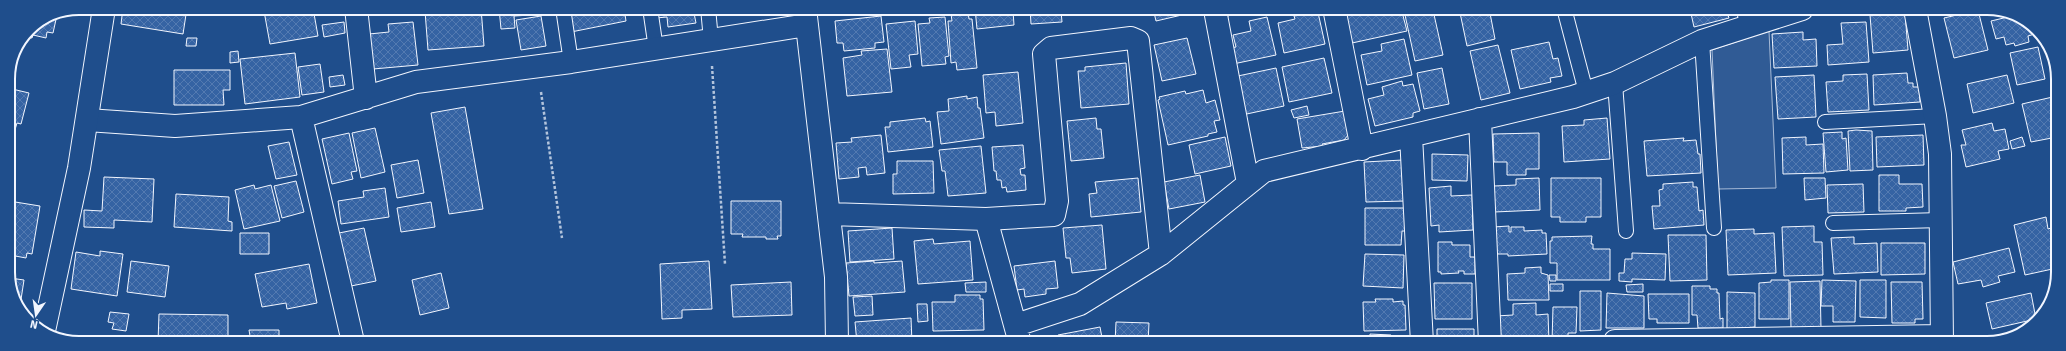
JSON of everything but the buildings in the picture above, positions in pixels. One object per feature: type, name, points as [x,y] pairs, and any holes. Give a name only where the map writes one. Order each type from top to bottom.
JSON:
[{"type":"street","points":[[45,326],[73,198],[87,120],[103,15]]},
{"type":"street","points":[[357,15],[366,98]]},
{"type":"street","points":[[1215,15],[1248,183]]},
{"type":"street","points":[[1335,15],[1362,149]]},
{"type":"street","points":[[986,218],[1018,334],[1080,304],[1161,254],[1264,171],[1362,149],[1586,92],[1615,82],[1746,17],[1760,15]]},
{"type":"street","points":[[1916,15],[1935,116],[1940,154],[1942,336]]},
{"type":"street","points":[[87,120],[175,126],[301,117],[416,82],[570,62],[711,40],[806,17],[836,277],[837,336]]},
{"type":"street","points":[[829,214],[986,218],[1054,214],[1057,201],[1044,54],[1051,48],[1131,38],[1138,41],[1161,254]]},
{"type":"street","points":[[301,117],[352,336]]},
{"type":"street","points":[[1480,120],[1490,336]]},
{"type":"street","points":[[1411,136],[1422,336]]},
{"type":"lane","points":[[564,15],[570,62]]},
{"type":"lane","points":[[651,15],[656,49]]},
{"type":"lane","points":[[709,15],[711,40]]},
{"type":"lane","points":[[1566,15],[1586,92]]},
{"type":"lane","points":[[1702,40],[1714,228]]},
{"type":"lane","points":[[1615,82],[1626,231]]},
{"type":"lane","points":[[1825,122],[1935,116]]},
{"type":"lane","points":[[1833,223],[1941,220]]},
{"type":"path","points":[[711,40],[725,264]]},
{"type":"path","points":[[538,66],[562,238]]},
{"type":"shaded area","points":[[1769,31],[1776,188],[1718,189],[1712,50]]}]
